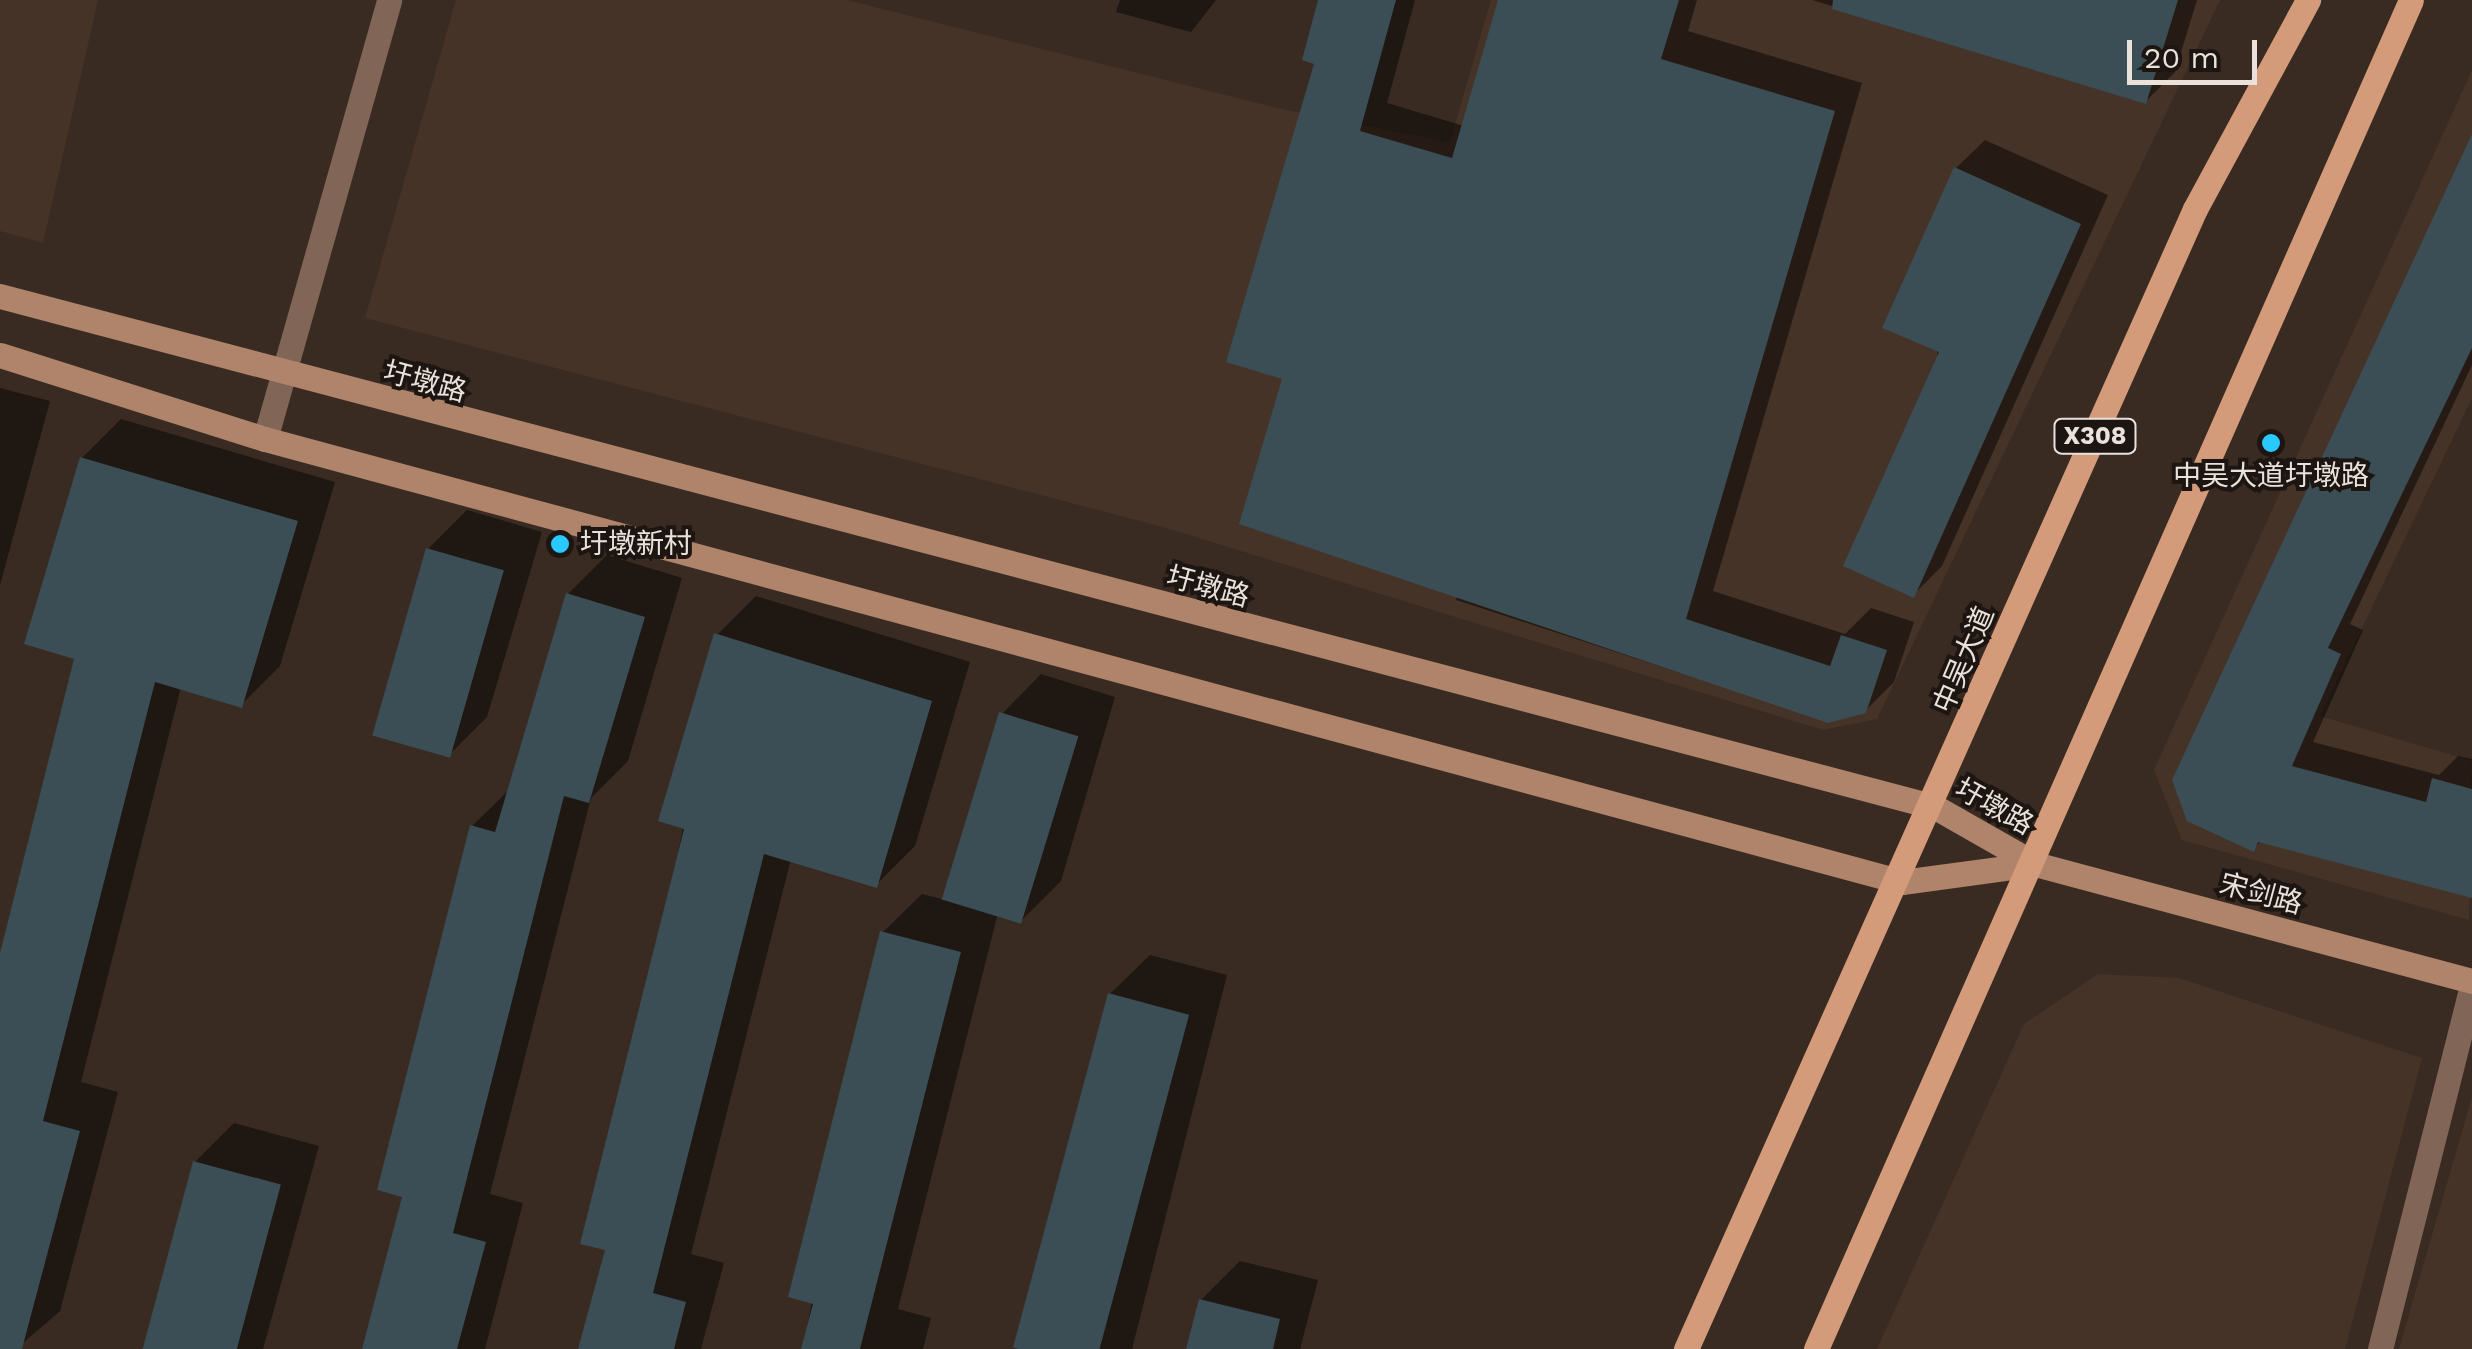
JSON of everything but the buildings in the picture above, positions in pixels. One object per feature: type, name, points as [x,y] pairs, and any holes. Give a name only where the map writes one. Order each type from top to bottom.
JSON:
[{"type":"main road","name":"中吴大道","points":[[1686,1349],[1902,882],[2195,209],[2306,0]]},
{"type":"main road","points":[[1816,1349],[2035,864],[2411,0]]},
{"type":"main road","name":"圩墩路","points":[[0,296],[281,376],[1934,808],[2035,864]]},
{"type":"main road","name":"圩墩路","points":[[0,354],[265,439],[1902,882],[2035,864]]},
{"type":"main road","name":"宋剑路","points":[[2035,864],[2472,983]]},
{"type":"street","points":[[265,439],[389,0]]},
{"type":"street","points":[[2380,1349],[2472,983]]},
{"type":"shaded area","points":[[0,0],[98,0],[43,243],[0,231]]},
{"type":"shaded area","points":[[456,0],[847,0],[1281,109],[1450,142],[1491,0],[2220,0],[1877,719],[1823,730],[1163,527],[365,318]]},
{"type":"shaded area","points":[[2472,70],[2472,398],[2320,716],[2472,761],[2469,920],[2182,840],[2154,770]]},
{"type":"shaded area","points":[[2098,974],[2179,978],[2422,1058],[2345,1349],[1877,1349],[2024,1024]]},
{"type":"shaded area","points":[[2472,1097],[2472,1349],[2399,1349]]},
{"type":"place","name":"中吴大道圩墩路","points":[[2271,443]]},
{"type":"place","name":"圩墩新村","points":[[560,544]]}]
